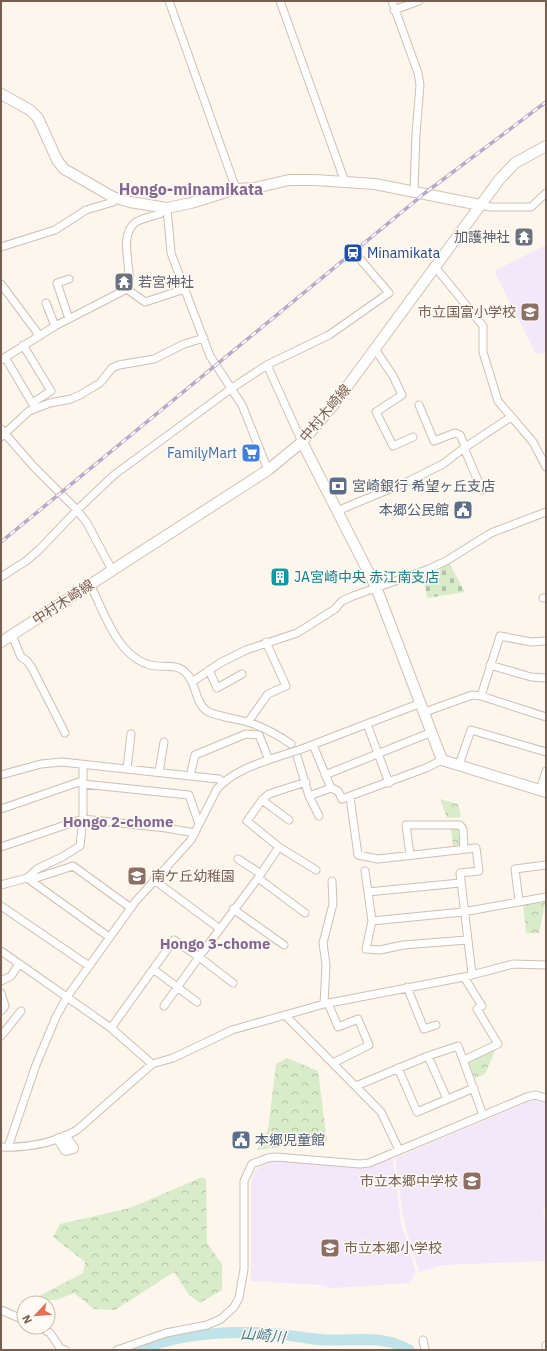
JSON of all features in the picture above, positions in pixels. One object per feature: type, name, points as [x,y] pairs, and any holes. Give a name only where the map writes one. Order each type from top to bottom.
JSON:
[{"type":"street","points":[[169,1],[236,189]]},
{"type":"street","points":[[280,1],[345,182]]},
{"type":"street","points":[[392,1],[418,73],[420,85],[416,134],[414,191]]},
{"type":"street","points":[[394,10],[419,1]]},
{"type":"street","points":[[1,94],[30,110],[38,118],[57,160],[64,169],[116,198],[165,208],[191,203],[236,189],[255,188],[289,180],[345,182],[414,191],[490,207],[531,207],[546,193]]},
{"type":"street","name":"中村木崎線","points":[[1,642],[268,470],[302,442],[335,403],[376,349],[420,286],[436,268],[480,204],[499,180],[515,163],[546,146]]},
{"type":"street","points":[[1,247],[55,230],[86,210],[113,202],[116,198]]},
{"type":"street","points":[[34,406],[3,359],[39,335],[127,289],[131,281],[126,250],[130,232],[136,222],[160,214],[165,208]]},
{"type":"street","points":[[165,208],[172,253],[215,366],[232,388],[242,405],[268,470]]},
{"type":"street","points":[[1,577],[26,561],[114,475],[232,388],[267,365],[329,335],[389,293],[360,259]]},
{"type":"street","points":[[436,268],[483,326],[483,352],[498,401],[533,442],[546,467]]},
{"type":"street","points":[[69,319],[57,283],[70,279]]},
{"type":"street","points":[[1,284],[39,335]]},
{"type":"street","points":[[127,289],[145,302],[185,289]]},
{"type":"street","points":[[46,303],[55,326]]},
{"type":"street","points":[[34,406],[80,395],[100,383],[112,368],[119,365],[154,359],[184,344],[204,338]]},
{"type":"street","points":[[23,345],[50,391],[29,411],[2,433],[77,510],[87,524],[112,570]]},
{"type":"street","points":[[376,349],[393,376],[402,395],[376,412],[393,446],[413,437]]},
{"type":"street","points":[[267,365],[302,442],[376,587],[442,760]]},
{"type":"street","points":[[419,405],[434,442],[455,433],[460,435],[482,490]]},
{"type":"street","points":[[337,511],[409,481],[443,464],[511,417]]},
{"type":"street","points":[[192,682],[209,670],[239,653],[266,642],[298,633],[335,609],[342,601],[376,587],[429,569],[446,561],[491,533],[546,512]]},
{"type":"street","points":[[90,584],[124,648],[147,664],[181,668],[192,682],[198,701],[207,712],[248,722],[281,736],[291,744]]},
{"type":"street","points":[[12,635],[21,658],[27,661],[32,668],[65,733]]},
{"type":"street","points":[[482,696],[490,665],[500,636],[532,642],[546,641]]},
{"type":"street","points":[[248,722],[268,694],[286,686],[266,642]]},
{"type":"street","points":[[490,665],[531,677],[546,678]]},
{"type":"street","points":[[209,670],[217,688],[242,674]]},
{"type":"street","points":[[546,717],[482,696],[472,695],[423,707],[367,724],[313,745],[298,753],[290,753],[269,760],[242,771],[223,782],[191,840],[154,880],[131,908],[67,997],[56,1018],[36,1065],[4,1147],[48,1143],[62,1138],[77,1130],[152,1064],[173,1058],[232,1030],[285,1014],[326,1004],[464,977],[513,964],[546,965]]},
{"type":"street","points":[[367,724],[389,783]]},
{"type":"street","points":[[459,765],[471,730],[546,752]]},
{"type":"street","points":[[325,775],[432,732]]},
{"type":"street","points":[[127,769],[130,734]]},
{"type":"street","points":[[190,776],[195,754],[246,734],[259,735],[269,760]]},
{"type":"street","points":[[159,772],[164,742]]},
{"type":"street","points":[[313,745],[331,788]]},
{"type":"street","points":[[298,753],[309,796],[319,816]]},
{"type":"street","points":[[309,796],[331,788],[338,790],[342,799],[350,797],[389,783],[442,760],[543,791],[546,771]]},
{"type":"street","points":[[1,775],[51,762],[159,772],[219,779],[223,782]]},
{"type":"street","points":[[29,879],[37,869],[62,857],[80,846],[83,819],[83,764]]},
{"type":"street","points":[[1,809],[82,782],[189,795],[199,824]]},
{"type":"street","points":[[306,782],[269,794],[262,800],[247,821],[279,847],[316,870]]},
{"type":"street","points":[[350,797],[358,855],[378,859],[476,848],[480,871],[460,873],[463,912],[472,974]]},
{"type":"street","points":[[262,800],[289,820]]},
{"type":"street","points":[[1,847],[83,819],[166,828],[195,833]]},
{"type":"street","points":[[410,855],[406,825],[460,825],[463,829],[464,849]]},
{"type":"street","points":[[164,1006],[279,847]]},
{"type":"street","points":[[238,859],[305,913]]},
{"type":"street","points":[[518,901],[515,869],[546,865]]},
{"type":"street","points":[[1,885],[29,879],[73,866],[131,908]]},
{"type":"street","points":[[365,871],[372,921],[366,949],[380,950],[403,946],[467,940]]},
{"type":"street","points":[[29,879],[109,937]]},
{"type":"street","points":[[154,880],[220,929]]},
{"type":"street","points":[[332,881],[333,904],[323,943],[326,965],[326,1004],[338,1027],[358,1019],[370,1045],[333,1063]]},
{"type":"street","points":[[368,892],[460,883]]},
{"type":"street","points":[[372,921],[463,912],[518,901],[546,898]]},
{"type":"street","points":[[1,906],[89,966]]},
{"type":"street","points":[[234,909],[284,946]]},
{"type":"street","points":[[111,1028],[174,940],[233,983]]},
{"type":"street","points":[[1,951],[111,1028],[152,1064]]},
{"type":"street","points":[[1,981],[11,976],[19,964]]},
{"type":"street","points":[[153,970],[178,986],[197,1002]]},
{"type":"street","points":[[464,977],[482,1006],[477,1009],[498,1044],[464,1060]]},
{"type":"street","points":[[407,987],[424,1029],[436,1025]]},
{"type":"street","points":[[1,993],[5,1006],[1,1011]]},
{"type":"street","points":[[1,1036],[21,1011]]},
{"type":"street","points":[[285,1014],[381,1112],[399,1150]]},
{"type":"street","points":[[356,1086],[428,1056],[458,1046],[483,1115]]},
{"type":"street","points":[[428,1056],[447,1099]]},
{"type":"street","points":[[398,1068],[417,1112],[474,1088]]},
{"type":"street","points":[[117,1350],[166,1333],[206,1325],[220,1319],[234,1307],[239,1298],[244,1269],[244,1181],[252,1164],[268,1158],[276,1157],[360,1164],[369,1163],[527,1097],[535,1095],[546,1098]]},
{"type":"street","points":[[1,1310],[16,1317]]},
{"type":"street","points":[[51,1335],[60,1348],[65,1350]]},
{"type":"street","points":[[423,1340],[425,1350]]},
{"type":"street","points":[[546,1345],[546,1350]]},
{"type":"shaded area","name":"市立国富小学校","points":[[546,245],[546,353],[536,354],[494,271]]},
{"type":"shaded area","name":"市立本郷中学校","points":[[535,1099],[546,1102],[546,1204],[543,1210],[546,1225],[546,1261],[443,1265],[419,1272],[404,1222],[395,1158]]},
{"type":"shaded area","name":"市立本郷小学校","points":[[393,1159],[401,1223],[416,1272],[410,1283],[333,1288],[320,1285],[251,1281],[251,1185],[253,1173],[262,1165],[273,1160],[364,1167]]},
{"type":"green space","points":[[449,563],[465,592],[427,598],[424,582],[438,575],[441,567]]},
{"type":"green space","points":[[440,799],[458,804],[461,817],[447,818]]},
{"type":"green space","points":[[451,828],[460,828],[461,846],[453,846]]},
{"type":"green space","points":[[546,899],[539,933],[526,933],[523,904]]},
{"type":"green space","points":[[497,1046],[485,1074],[475,1078],[468,1061]]},
{"type":"green space","points":[[287,1058],[318,1071],[327,1141],[305,1147],[289,1146],[257,1150],[268,1129],[276,1064]]},
{"type":"green space","points":[[202,1177],[206,1179],[207,1243],[222,1264],[222,1290],[200,1303],[189,1295],[174,1272],[115,1310],[94,1309],[74,1293],[57,1300],[56,1295],[41,1295],[83,1273],[85,1262],[53,1237],[60,1224],[130,1208]]},
{"type":"waterway","name":"山崎川","points":[[140,1350],[170,1340],[202,1334],[234,1332],[274,1334],[326,1340],[379,1340],[399,1345],[409,1350]]},
{"type":"railway","points":[[1,542],[425,193],[546,102]]},
{"type":"place","name":"加護神社","points":[[524,237]]},
{"type":"place","name":"Minamikata","points":[[353,253]]},
{"type":"place","name":"若宮神社","points":[[124,282]]},
{"type":"place","name":"市立国富小学校","points":[[530,312]]},
{"type":"place","name":"FamilyMart","points":[[251,453]]},
{"type":"place","name":"宮崎銀行 希望ヶ丘支店","points":[[338,486]]},
{"type":"place","name":"本郷公民館","points":[[463,510]]},
{"type":"place","name":"JA宮崎中央 赤江南支店","points":[[280,577]]},
{"type":"place","name":"南ケ丘幼稚園","points":[[137,876]]},
{"type":"place","name":"本郷児童館","points":[[241,1140]]},
{"type":"place","name":"市立本郷中学校","points":[[472,1181]]},
{"type":"place","name":"市立本郷小学校","points":[[330,1248]]},
{"type":"district","name":"Hongo-minamikata","points":[[191,189]]},
{"type":"district","name":"Hongo 2-chome","points":[[118,821]]},
{"type":"district","name":"Hongo 3-chome","points":[[215,943]]}]
